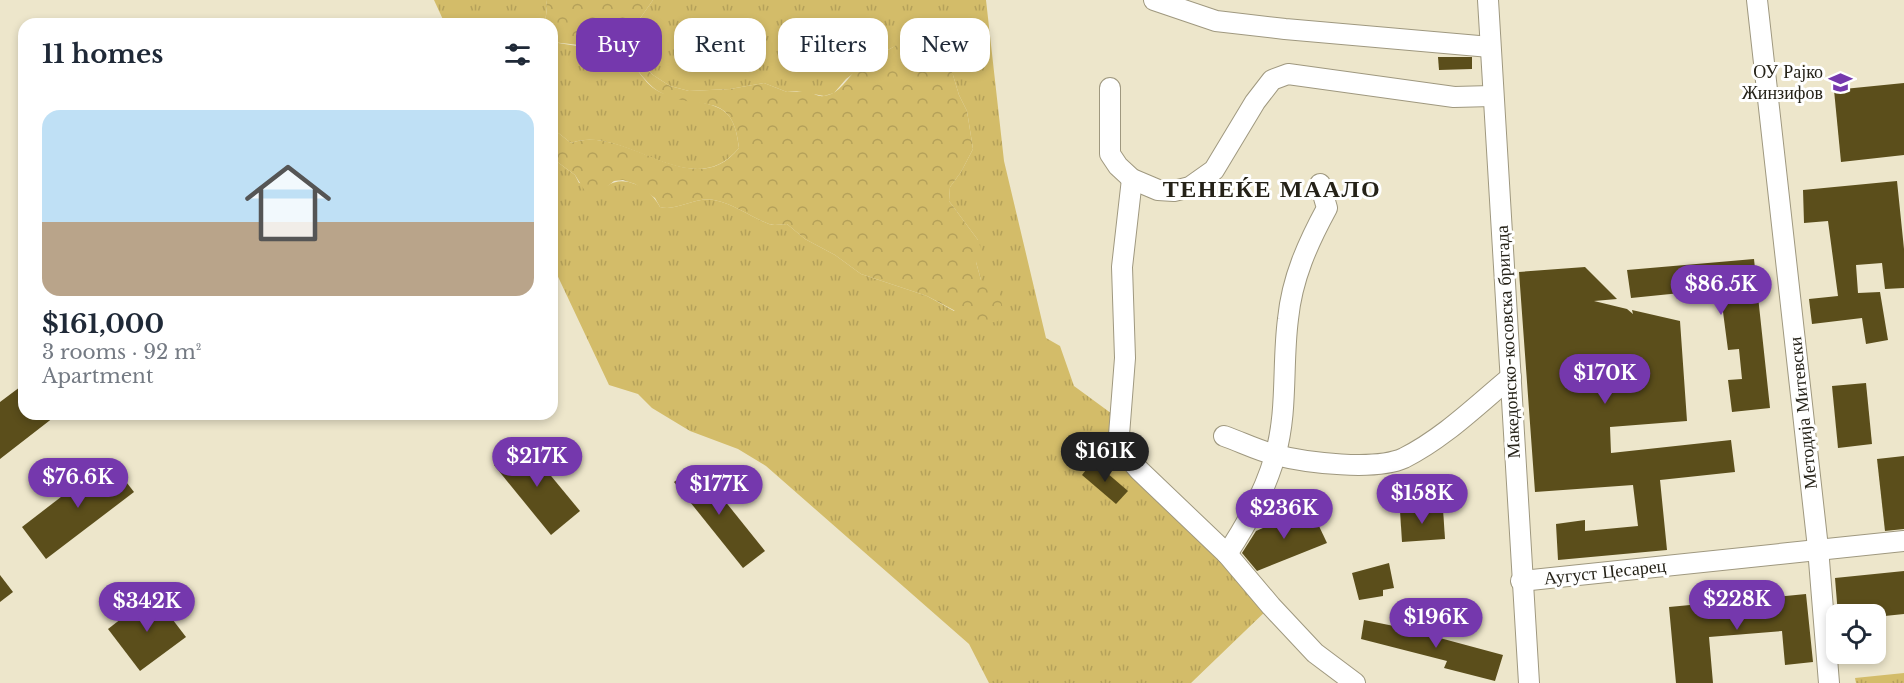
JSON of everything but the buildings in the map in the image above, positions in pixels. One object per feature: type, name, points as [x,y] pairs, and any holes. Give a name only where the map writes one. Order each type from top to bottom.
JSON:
[{"type":"street","points":[[1154,0],[1216,21],[1490,47]]},
{"type":"street","name":"Македонско-косовска бригада","points":[[1488,0],[1521,581],[1529,683]]},
{"type":"street","name":"Методија Митевски","points":[[1757,0],[1818,548],[1829,683]]},
{"type":"street","points":[[1110,88],[1110,154],[1118,166],[1132,179],[1158,190],[1173,191],[1190,187],[1214,170],[1255,102],[1272,80],[1288,74],[1454,97],[1492,96]]},
{"type":"street","points":[[1132,179],[1122,267],[1125,358],[1119,442],[1121,449],[1139,470],[1227,554],[1271,606],[1316,653],[1355,683]]},
{"type":"street","points":[[1227,554],[1249,521],[1275,455],[1285,399],[1287,319],[1296,277],[1306,248],[1327,207],[1320,184]]},
{"type":"street","points":[[1224,436],[1275,455],[1326,463],[1374,465],[1402,459],[1444,434],[1511,377]]},
{"type":"street","name":"Аугуст Цесарец","points":[[1521,581],[1818,548],[1904,541]]},
{"type":"green space","points":[[434,0],[546,0],[547,6],[546,18],[442,18]]},
{"type":"green space","points":[[546,0],[653,0],[640,18],[576,18],[576,45],[558,43],[558,18],[546,18]]},
{"type":"green space","points":[[653,0],[986,0],[988,18],[900,18],[900,44],[888,50],[888,18],[778,18],[778,72],[855,72],[834,93],[824,96],[797,91],[787,92],[764,83],[730,89],[689,91],[670,86],[650,72],[662,72],[662,18],[640,18]]},
{"type":"green space","points":[[990,36],[1004,161],[1046,338],[1060,346],[1074,386],[1119,419],[1119,435],[1271,606],[1191,683],[989,683],[969,644],[766,466],[738,449],[690,431],[652,408],[638,394],[609,385],[558,277],[558,162],[575,175],[579,183],[607,186],[622,181],[637,185],[650,194],[660,207],[672,208],[699,201],[714,200],[729,204],[769,224],[787,224],[805,239],[835,255],[861,274],[927,296],[954,311],[981,280],[976,262],[978,240],[949,201],[950,187],[973,149],[967,111],[953,75],[948,72],[990,72]]},
{"type":"green space","points":[[558,43],[576,46],[576,72],[639,72],[655,89],[664,94],[720,108],[732,121],[739,148],[720,164],[700,169],[679,167],[613,144],[592,140],[571,143],[558,133]]},
{"type":"green space","points":[[899,43],[900,72],[952,72],[967,111],[973,149],[950,187],[949,201],[978,240],[982,252],[976,262],[981,280],[999,289],[1003,310],[998,321],[982,325],[927,296],[861,274],[835,255],[805,239],[787,224],[769,224],[714,200],[699,201],[672,208],[660,207],[655,198],[635,184],[623,180],[614,181],[599,193],[585,191],[575,175],[558,162],[558,133],[571,143],[592,140],[614,144],[680,167],[701,169],[721,164],[739,148],[735,129],[729,116],[721,109],[672,98],[658,91],[639,72],[650,72],[670,86],[689,91],[730,89],[764,83],[787,92],[809,91],[824,96],[839,89],[854,72],[888,72],[888,50]]},
{"type":"green space","points":[[1904,673],[1904,683],[1856,683],[1855,678]]},
{"type":"place","name":"ОУ Рајко Жинзифов","points":[[1841,82]]},
{"type":"district","name":"ТЕНЕЌЕ МААЛО","points":[[1272,189]]}]
